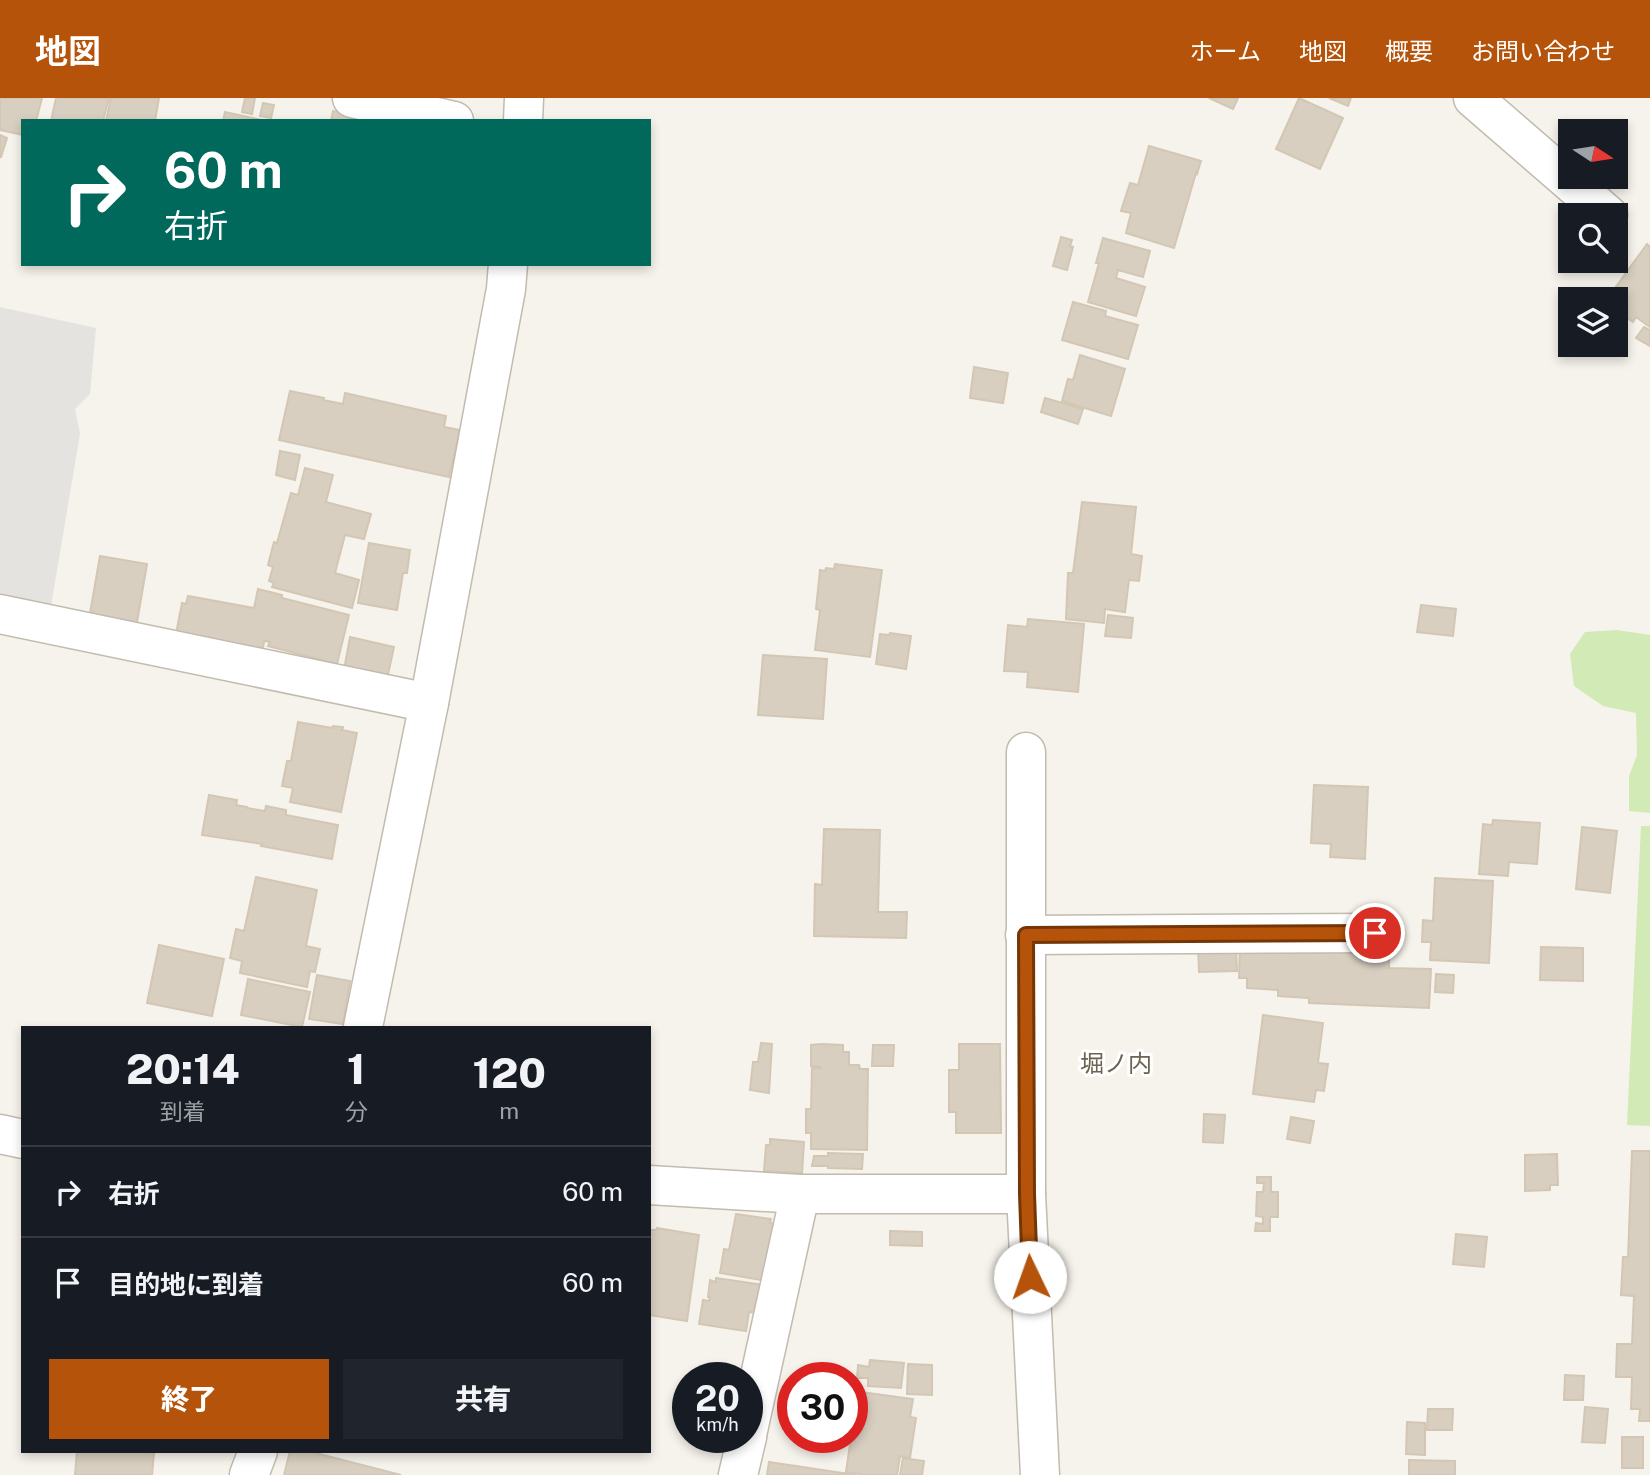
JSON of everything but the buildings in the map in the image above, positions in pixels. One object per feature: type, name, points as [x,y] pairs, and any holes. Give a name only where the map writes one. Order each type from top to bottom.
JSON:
[{"type":"street","points":[[352,98],[445,119]]},
{"type":"street","points":[[523,119],[524,98]]},
{"type":"street","points":[[1473,98],[1594,203]]},
{"type":"street","points":[[363,1026],[429,703],[508,266]]},
{"type":"street","points":[[0,614],[429,703]]},
{"type":"street","points":[[1026,752],[1027,1194],[1040,1475]]},
{"type":"street","points":[[1026,935],[1375,933]]},
{"type":"street","points":[[0,1134],[21,1139]]},
{"type":"street","points":[[651,1185],[800,1194],[1027,1194]]},
{"type":"street","points":[[763,1363],[800,1194]]},
{"type":"street","points":[[249,1475],[257,1453]]},
{"type":"street","points":[[738,1475],[743,1453]]},
{"type":"green space","points":[[1617,630],[1650,635],[1650,813],[1629,811],[1629,776],[1637,755],[1636,713],[1603,706],[1574,686],[1570,654],[1585,632]]},
{"type":"green space","points":[[1641,826],[1650,826],[1650,1126],[1627,1125]]},
{"type":"shaded area","points":[[0,307],[96,328],[90,394],[75,409],[80,434],[50,612],[0,604]]},
{"type":"district","name":"堀ノ内","points":[[1116,1064]]},
{"type":"route","points":[[1030,1277],[1026,935],[1375,933]]}]
